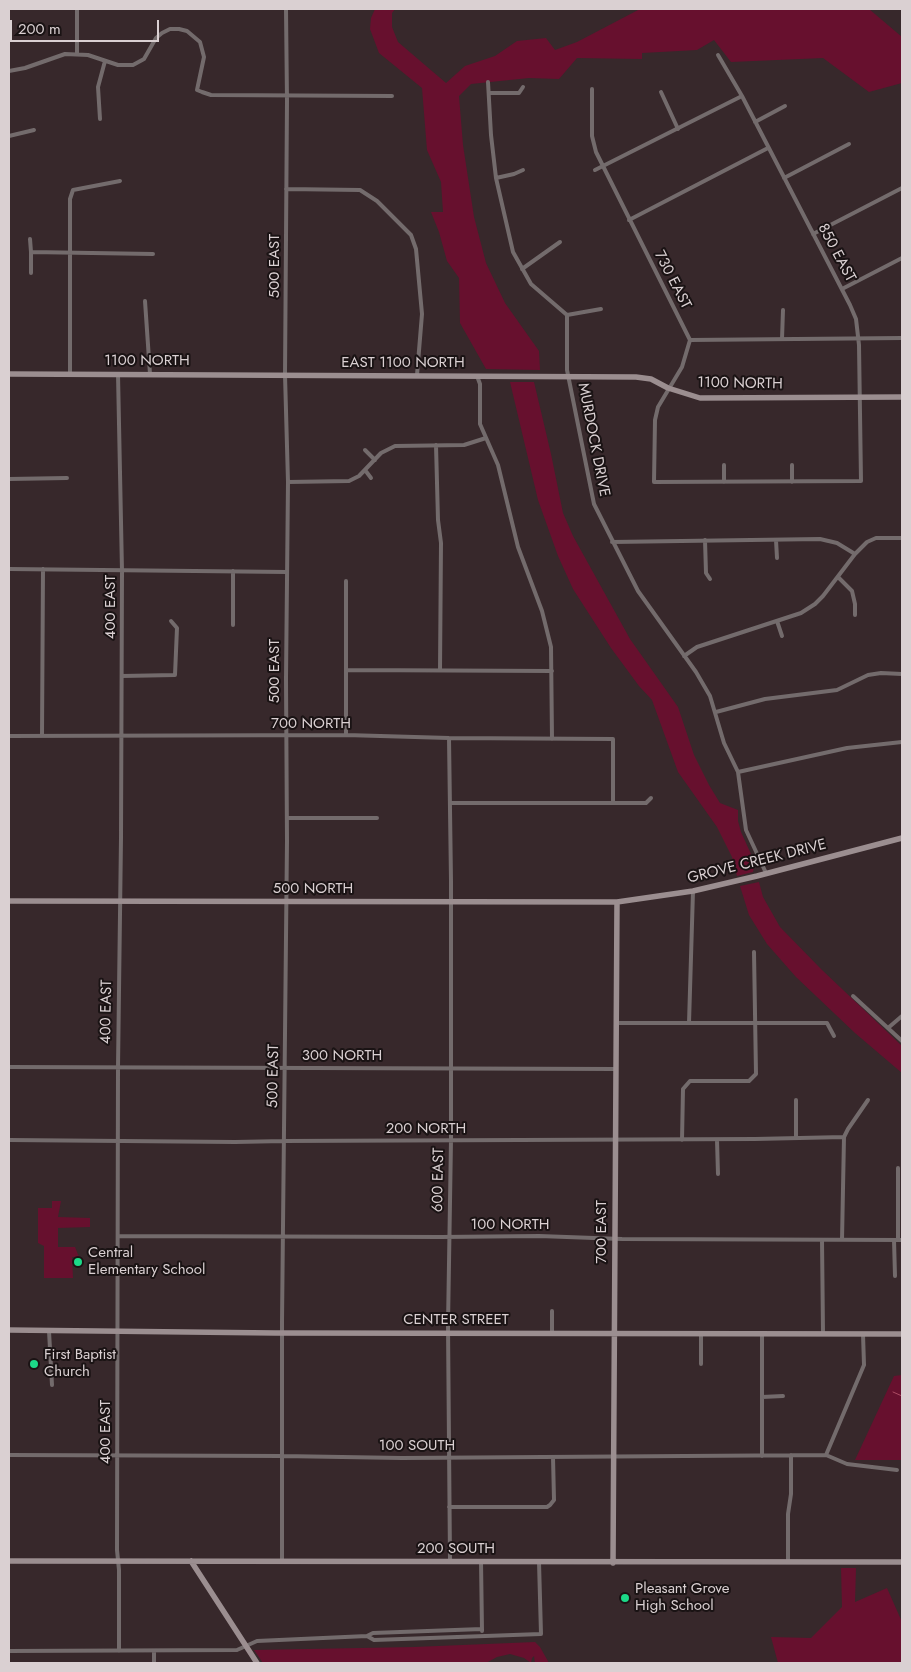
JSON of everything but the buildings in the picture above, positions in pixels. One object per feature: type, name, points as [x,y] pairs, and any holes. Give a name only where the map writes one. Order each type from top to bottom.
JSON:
[{"type":"street","points":[[77,54],[78,9]]},
{"type":"street","name":"500 EAST","points":[[282,1561],[288,482],[285,375],[286,9]]},
{"type":"street","points":[[9,71],[25,68],[54,57],[77,54],[88,55],[118,65],[133,65],[144,59],[156,38],[162,32],[170,29],[179,29],[187,31],[200,42],[204,56],[197,90],[211,95],[392,96]]},
{"type":"street","name":"850 EAST","points":[[718,55],[742,96],[856,319],[860,397],[860,481],[792,482]]},
{"type":"street","points":[[100,119],[98,87],[105,62]]},
{"type":"street","points":[[488,82],[496,178],[513,252],[531,284],[567,315],[601,309]]},
{"type":"street","points":[[489,93],[519,93],[523,87]]},
{"type":"street","name":"730 EAST","points":[[592,89],[592,136],[602,168],[690,340]]},
{"type":"street","points":[[661,92],[678,129]]},
{"type":"street","points":[[595,170],[742,96]]},
{"type":"street","points":[[755,122],[785,106]]},
{"type":"street","points":[[9,136],[34,130]]},
{"type":"street","points":[[784,178],[849,144]]},
{"type":"street","points":[[629,220],[768,148]]},
{"type":"street","points":[[496,178],[522,170]]},
{"type":"street","points":[[70,374],[70,199],[73,190],[120,181]]},
{"type":"street","points":[[813,234],[902,188]]},
{"type":"street","points":[[286,189],[360,190],[377,201],[411,235],[416,249],[422,314],[417,375]]},
{"type":"street","points":[[30,239],[30,273]]},
{"type":"street","points":[[522,270],[560,242]]},
{"type":"street","points":[[31,252],[153,254]]},
{"type":"street","points":[[842,289],[902,258]]},
{"type":"street","points":[[145,301],[150,374]]},
{"type":"street","points":[[782,310],[782,339]]},
{"type":"street","name":"MURDOCK DRIVE","points":[[567,315],[567,370],[594,504],[638,591],[704,686],[716,712],[724,742],[738,772],[746,830],[766,873]]},
{"type":"street","points":[[792,464],[792,482],[654,482],[655,420],[658,408],[682,367],[690,340],[902,338]]},
{"type":"street","name":"400 EAST","points":[[118,373],[122,571],[118,1068],[117,1456],[119,1651]]},
{"type":"street","name":"1100 NORTH","points":[[9,374],[285,375]]},
{"type":"street","name":"EAST 1100 NORTH","points":[[285,375],[521,375]]},
{"type":"street","points":[[477,375],[480,384],[480,424],[498,465],[518,547],[542,611],[551,647],[552,739]]},
{"type":"street","name":"1100 NORTH","points":[[521,375],[636,377],[651,379],[668,388],[700,398],[902,397]]},
{"type":"street","points":[[288,482],[345,482],[354,479],[385,451],[395,446],[464,445],[486,438]]},
{"type":"street","points":[[436,445],[438,520],[441,543],[440,670]]},
{"type":"street","points":[[365,450],[375,460]]},
{"type":"street","points":[[724,464],[724,482]]},
{"type":"street","points":[[365,470],[371,478]]},
{"type":"street","points":[[9,479],[67,478]]},
{"type":"street","points":[[684,656],[697,648],[801,613],[815,604],[867,542],[872,539],[902,538]]},
{"type":"street","points":[[705,540],[706,572],[710,579]]},
{"type":"street","points":[[776,540],[777,558]]},
{"type":"street","points":[[612,542],[828,540],[855,554]]},
{"type":"street","points":[[9,569],[287,572]]},
{"type":"street","points":[[42,735],[43,569]]},
{"type":"street","points":[[233,571],[233,625]]},
{"type":"street","points":[[838,576],[852,591],[855,615]]},
{"type":"street","points":[[346,581],[346,735]]},
{"type":"street","points":[[122,676],[176,675],[177,628],[172,621]]},
{"type":"street","points":[[777,621],[782,636]]},
{"type":"street","points":[[346,670],[552,672]]},
{"type":"street","points":[[716,712],[765,699],[837,690],[868,676],[902,674]]},
{"type":"street","name":"700 NORTH","points":[[9,736],[346,735],[613,739],[614,804]]},
{"type":"street","name":"600 EAST","points":[[449,738],[451,903],[451,1140],[448,1333],[450,1561]]},
{"type":"street","points":[[738,772],[847,748],[902,742]]},
{"type":"street","points":[[450,803],[614,804],[646,803],[651,798]]},
{"type":"street","points":[[287,818],[377,818]]},
{"type":"street","name":"GROVE CREEK DRIVE","points":[[617,902],[693,891],[902,838]]},
{"type":"street","points":[[689,1023],[693,891]]},
{"type":"street","name":"500 NORTH","points":[[9,901],[617,902]]},
{"type":"street","name":"700 EAST","points":[[613,1563],[617,902]]},
{"type":"street","points":[[682,1140],[683,1089],[690,1081],[749,1081],[756,1074],[754,952]]},
{"type":"street","points":[[853,996],[902,1041]]},
{"type":"street","points":[[888,1028],[902,1016]]},
{"type":"street","points":[[616,1023],[827,1023],[834,1036]]},
{"type":"street","name":"300 NORTH","points":[[9,1067],[616,1069]]},
{"type":"street","points":[[796,1100],[796,1138]]},
{"type":"street","points":[[842,1240],[844,1138],[868,1100]]},
{"type":"street","name":"200 NORTH","points":[[9,1140],[235,1142],[284,1140],[717,1140],[844,1138]]},
{"type":"street","points":[[717,1140],[718,1174]]},
{"type":"street","points":[[895,1276],[898,1240],[898,1168]]},
{"type":"street","name":"100 NORTH","points":[[118,1236],[539,1236],[898,1240]]},
{"type":"street","points":[[822,1240],[823,1333]]},
{"type":"street","points":[[552,1311],[552,1333]]},
{"type":"street","name":"CENTER STREET","points":[[9,1330],[282,1333],[902,1334]]},
{"type":"street","points":[[49,1331],[52,1385]]},
{"type":"street","points":[[701,1333],[701,1364]]},
{"type":"street","points":[[762,1333],[762,1456]]},
{"type":"street","points":[[863,1334],[864,1364],[826,1455],[847,1464],[897,1470]]},
{"type":"street","points":[[762,1397],[783,1396]]},
{"type":"street","name":"100 SOUTH","points":[[9,1455],[449,1458],[826,1455]]},
{"type":"street","points":[[788,1562],[791,1455]]},
{"type":"street","points":[[449,1507],[547,1507],[553,1502],[553,1457]]},
{"type":"street","name":"200 SOUTH","points":[[9,1561],[902,1562]]},
{"type":"street","points":[[191,1561],[257,1663]]},
{"type":"street","points":[[481,1561],[482,1636]]},
{"type":"street","points":[[368,1636],[374,1640],[541,1634],[539,1562]]},
{"type":"street","points":[[9,1651],[154,1652],[237,1650],[257,1641],[368,1636],[373,1633],[482,1629]]},
{"type":"street","points":[[154,1652],[154,1663]]},
{"type":"shaded area","points":[[375,9],[395,9],[392,13],[392,27],[398,42],[446,83],[465,66],[495,56],[517,41],[546,38],[555,50],[577,42],[640,9],[869,9],[902,37],[902,83],[869,92],[823,58],[731,62],[714,40],[697,50],[642,53],[642,59],[577,58],[559,79],[529,78],[471,84],[459,96],[463,145],[474,217],[486,263],[505,303],[539,351],[540,370],[486,369],[460,323],[459,278],[447,261],[431,212],[443,212],[441,182],[427,150],[422,88],[379,53],[370,29],[371,18]]},
{"type":"shaded area","points":[[510,382],[534,382],[563,513],[573,536],[630,639],[678,707],[694,755],[709,785],[720,803],[738,810],[741,832],[755,863],[753,872],[737,876],[732,857],[717,827],[678,772],[652,700],[639,686],[611,648],[573,589],[558,556],[538,500]]},
{"type":"shaded area","points":[[759,882],[763,897],[780,927],[902,1046],[902,1073],[855,1033],[796,977],[767,944],[749,915],[740,886]]},
{"type":"shaded area","points":[[52,1201],[61,1201],[58,1217],[90,1218],[90,1227],[58,1228],[58,1247],[75,1247],[79,1257],[72,1257],[73,1278],[44,1278],[44,1246],[38,1243],[38,1208],[52,1208]]},
{"type":"shaded area","points":[[902,1375],[902,1460],[855,1460],[894,1376]]},
{"type":"shaded area","points":[[841,1568],[856,1568],[855,1602],[887,1588],[902,1622],[902,1663],[778,1663],[771,1637],[811,1638],[842,1607]]},
{"type":"shaded area","points":[[535,1642],[549,1663],[535,1663],[534,1656],[531,1663],[524,1658],[510,1654],[497,1657],[486,1663],[263,1663],[254,1650],[414,1647]]},
{"type":"waterway","points":[[893,1392],[902,1396]]},
{"type":"place","name":"Central Elementary School","points":[[78,1262]]},
{"type":"place","name":"First Baptist Church","points":[[34,1364]]},
{"type":"place","name":"Pleasant Grove High School","points":[[625,1598]]}]
